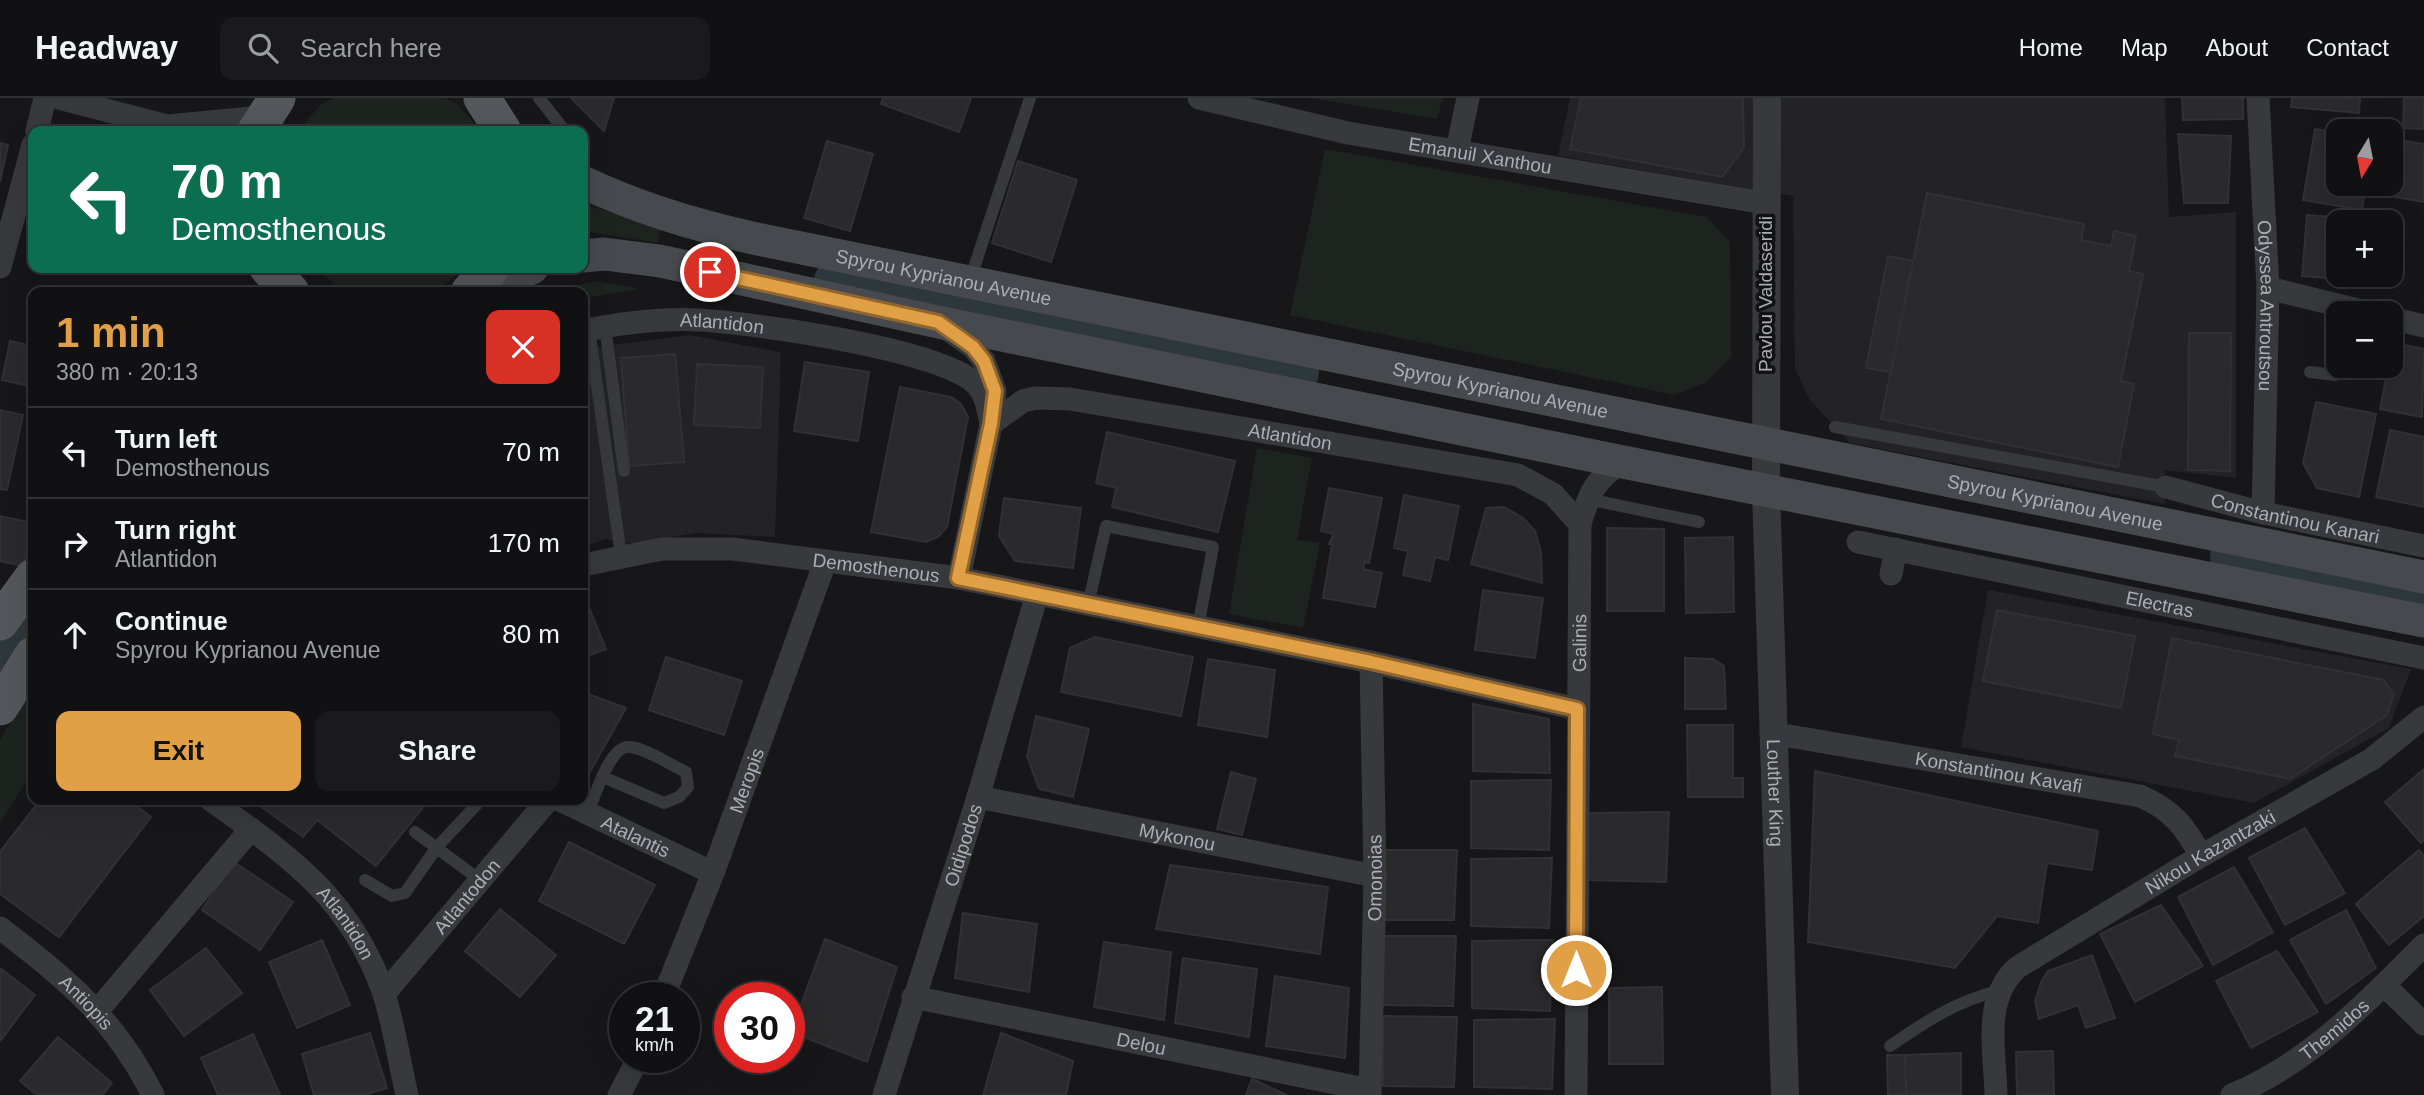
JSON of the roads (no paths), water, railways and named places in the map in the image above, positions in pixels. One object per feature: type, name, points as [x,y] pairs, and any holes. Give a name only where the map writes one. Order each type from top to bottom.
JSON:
[{"type":"main road","name":"Spyrou Kyprianou Avenue","points":[[588,184],[608,194],[714,229],[969,284],[1765,442],[2424,577]]},
{"type":"main road","points":[[588,256],[604,254],[660,261],[938,322],[1623,462],[2424,621]]},
{"type":"main road","points":[[475,287],[487,273]]},
{"type":"main road","points":[[484,287],[519,273]]},
{"type":"main road","points":[[0,622],[28,584]]},
{"type":"main road","points":[[0,707],[28,663]]},
{"type":"street","points":[[38,126],[45,98]]},
{"type":"street","points":[[59,98],[154,126]]},
{"type":"street","name":"Emanuil Xanthou","points":[[1199,98],[1348,133],[1765,203]]},
{"type":"street","points":[[1457,150],[1468,98]]},
{"type":"street","name":"Pavlou Valdaseridi","points":[[1766,490],[1767,98]]},
{"type":"street","name":"Odyssea Antroutsou","points":[[2258,98],[2268,288],[2263,513]]},
{"type":"street","points":[[194,126],[265,115]]},
{"type":"street","points":[[0,267],[28,163]]},
{"type":"street","points":[[2268,288],[2326,303]]},
{"type":"street","name":"Atlantidon","points":[[592,329],[664,320],[720,322],[909,355],[953,370],[976,383],[984,394],[991,424]]},
{"type":"street","points":[[2403,321],[2424,326]]},
{"type":"street","name":"Atlantidon","points":[[938,322],[973,347],[984,361],[995,391],[991,424],[958,578]]},
{"type":"street","name":"Atlantidon","points":[[991,424],[1010,408],[1035,397],[1070,399],[1150,411],[1518,475],[1553,494],[1580,524]]},
{"type":"street","name":"Galinis","points":[[1576,1095],[1580,524],[1587,499],[1602,475],[1623,462]]},
{"type":"street","name":"Constantinou Kanari","points":[[2166,487],[2263,513],[2424,546]]},
{"type":"street","name":"Louther King","points":[[1766,490],[1771,733],[1785,1095]]},
{"type":"street","name":"Electras","points":[[1858,542],[2424,658]]},
{"type":"street","name":"Demosthenous","points":[[588,564],[662,549],[708,548],[958,578],[1371,662],[1577,709]]},
{"type":"street","points":[[1891,574],[1896,549]]},
{"type":"street","name":"Meropis","points":[[669,982],[713,873],[825,562]]},
{"type":"street","name":"Oidipodos","points":[[884,1095],[978,797],[1037,594]]},
{"type":"street","name":"Omonoias","points":[[1370,1092],[1375,876],[1371,662]]},
{"type":"street","name":"Nikou Kazantzaki","points":[[1998,991],[2018,967],[2201,856],[2372,759],[2424,717]]},
{"type":"street","name":"Konstantinou Kavafi","points":[[1771,733],[2140,796],[2171,813],[2188,831],[2201,856]]},
{"type":"street","name":"Mykonou","points":[[978,797],[1375,876]]},
{"type":"street","name":"Atlantidon","points":[[218,805],[303,868],[337,904],[365,952],[384,994],[407,1095]]},
{"type":"street","name":"Atlantodon","points":[[384,994],[544,805]]},
{"type":"street","name":"Atalantis","points":[[570,805],[713,873]]},
{"type":"street","points":[[98,1010],[250,829]]},
{"type":"street","name":"Antiopis","points":[[0,928],[59,973],[98,1010],[153,1095]]},
{"type":"street","name":"Themidos","points":[[2234,1095],[2295,1062],[2384,985],[2424,945]]},
{"type":"street","points":[[2384,985],[2424,1024]]},
{"type":"street","points":[[1996,1095],[1994,1015],[1998,991]]},
{"type":"street","name":"Delou","points":[[913,997],[1370,1092]]},
{"type":"street","points":[[619,1095],[631,1073]]},
{"type":"lane","points":[[539,98],[561,126]]},
{"type":"lane","points":[[969,284],[1030,98]]},
{"type":"lane","points":[[592,329],[624,471]]},
{"type":"lane","points":[[592,329],[621,556]]},
{"type":"lane","points":[[2310,372],[2326,373]]},
{"type":"lane","points":[[1835,427],[2166,487]]},
{"type":"lane","points":[[1587,499],[1699,522]]},
{"type":"lane","points":[[1087,604],[1106,526],[1200,544],[1213,547],[1198,627]]},
{"type":"lane","points":[[587,813],[603,777],[612,757],[619,750],[629,747],[686,772],[688,787],[679,797],[664,803],[603,777]]},
{"type":"lane","points":[[365,880],[392,896],[405,893],[438,847],[476,805]]},
{"type":"lane","points":[[415,832],[480,880]]},
{"type":"lane","points":[[1889,1046],[1945,1009],[1969,998],[1998,991]]},
{"type":"waterway","points":[[836,281],[1297,372]]},
{"type":"waterway","points":[[2232,556],[2424,595]]},
{"type":"waterway","points":[[0,667],[27,626]]}]
